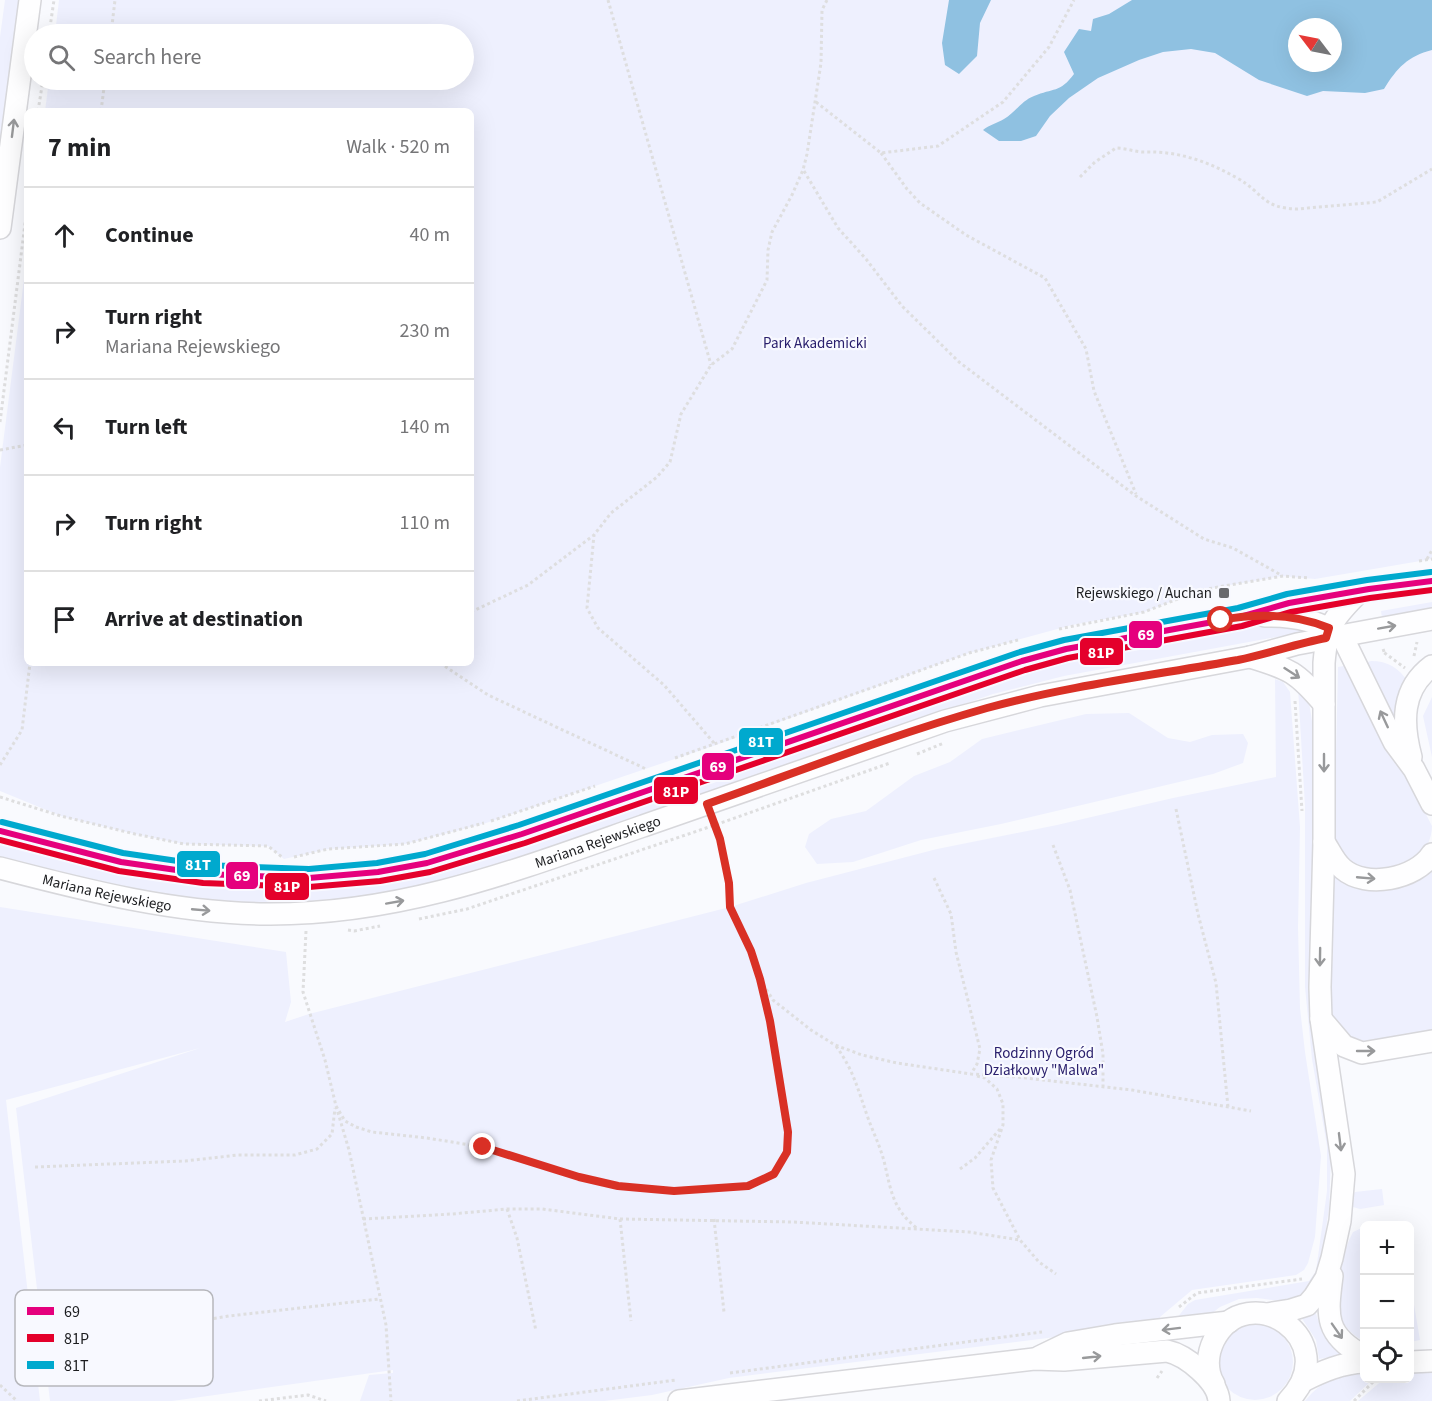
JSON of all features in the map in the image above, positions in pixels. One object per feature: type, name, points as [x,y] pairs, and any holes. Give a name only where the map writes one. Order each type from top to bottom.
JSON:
[{"type":"street","points":[[27,24],[30,0]]},
{"type":"street","points":[[0,228],[24,46]]},
{"type":"street","points":[[0,831],[121,862],[204,874],[309,878],[387,871],[427,863],[522,834],[1022,661],[1076,647],[1240,617],[1289,603],[1432,581]]},
{"type":"street","points":[[1360,591],[1340,610],[1332,634],[1324,704],[1324,842],[1320,957],[1321,1020],[1344,1174],[1328,1311],[1333,1329],[1353,1350],[1360,1354]]},
{"type":"street","points":[[1240,617],[1279,616],[1309,620],[1332,634],[1394,742],[1414,769],[1432,804]]},
{"type":"street","name":"Mariana Rejewskiego","points":[[0,868],[150,904],[234,913],[304,913],[369,907],[418,898],[512,872],[945,721],[989,708],[1040,696],[1250,657],[1332,634],[1432,619]]},
{"type":"street","points":[[1250,657],[1282,667],[1295,674],[1324,704]]},
{"type":"street","points":[[1414,769],[1406,738],[1405,711],[1413,687],[1432,666]]},
{"type":"street","points":[[1324,842],[1342,869],[1358,878],[1383,878],[1415,871],[1424,865],[1432,854]]},
{"type":"street","points":[[1321,1020],[1344,1046],[1362,1053],[1432,1041]]},
{"type":"street","points":[[680,1401],[735,1398],[1034,1359],[1068,1344],[1115,1335],[1166,1340],[1247,1315],[1291,1311],[1307,1305],[1326,1278],[1337,1234]]},
{"type":"street","points":[[1267,1314],[1280,1318],[1292,1327],[1301,1339],[1306,1352],[1307,1367],[1303,1381],[1288,1401]]},
{"type":"street","points":[[1222,1398],[1211,1379],[1208,1363],[1211,1348],[1218,1333],[1229,1322]]},
{"type":"street","points":[[1166,1340],[1204,1374],[1222,1398]]},
{"type":"street","points":[[1414,1362],[1432,1361]]},
{"type":"street","points":[[1303,1381],[1327,1369],[1360,1362]]},
{"type":"path","points":[[50,24],[54,0]]},
{"type":"path","points":[[112,24],[115,0]]},
{"type":"path","points":[[608,0],[711,365]]},
{"type":"path","points":[[474,611],[528,585],[594,535],[610,513],[657,477],[670,462],[681,414],[711,365],[732,349],[767,279],[768,250],[772,232],[803,170],[821,63],[822,10],[827,0]]},
{"type":"path","points":[[881,153],[938,146],[1003,102],[1049,47],[1074,0]]},
{"type":"path","points":[[38,108],[41,90]]},
{"type":"path","points":[[101,108],[104,90]]},
{"type":"path","points":[[816,102],[881,153],[907,189],[920,202],[966,235],[1045,278],[1086,349],[1094,391],[1136,496]]},
{"type":"path","points":[[1080,177],[1095,162],[1116,148],[1145,152],[1172,152],[1219,168],[1240,179],[1260,198],[1272,204],[1297,209],[1377,202],[1432,169]]},
{"type":"path","points":[[803,170],[838,228],[866,259],[902,306],[958,362],[1136,496],[1204,539],[1233,548],[1282,576]]},
{"type":"path","points":[[0,422],[24,232]]},
{"type":"path","points":[[0,450],[24,446]]},
{"type":"path","points":[[594,535],[587,608],[598,628],[664,685],[714,743],[666,762]]},
{"type":"path","points":[[1426,560],[1432,550]]},
{"type":"path","points":[[0,765],[22,730],[30,666]]},
{"type":"path","points":[[444,666],[488,695],[646,769],[636,772]]},
{"type":"path","points":[[1295,674],[1289,683],[1294,691],[1302,821]]},
{"type":"path","points":[[0,797],[72,818],[184,844],[268,846],[284,859],[328,849],[405,844],[486,822],[605,783]]},
{"type":"path","points":[[336,1106],[345,1121],[372,1132],[483,1147],[579,1177],[618,1186],[674,1191],[748,1186],[774,1174],[787,1152],[788,1132],[770,1021],[751,951],[730,907],[729,883],[720,839],[707,804]]},
{"type":"path","points":[[1176,808],[1200,923],[1216,983],[1228,1107]]},
{"type":"path","points":[[1053,845],[1070,891],[1097,1017],[1103,1054],[1103,1087]]},
{"type":"path","points":[[934,878],[951,914],[956,952],[980,1049],[977,1064],[971,1074]]},
{"type":"path","points":[[304,913],[306,955],[303,992],[325,1060],[349,1150],[386,1325],[391,1401]]},
{"type":"path","points":[[760,979],[772,1000],[811,1030],[835,1045],[862,1055],[897,1063],[971,1074],[1017,1077],[1172,1096],[1251,1111]]},
{"type":"path","points":[[835,1045],[858,1084],[897,1206],[908,1222],[920,1231]]},
{"type":"path","points":[[971,1074],[985,1078],[998,1089],[1003,1104],[1003,1125],[991,1160],[993,1188],[1020,1240],[1039,1262],[1056,1274]]},
{"type":"path","points":[[35,1167],[185,1161],[238,1155],[295,1155],[317,1149],[332,1134],[336,1106]]},
{"type":"path","points":[[960,1169],[975,1158],[1003,1125]]},
{"type":"path","points":[[363,1219],[507,1209],[542,1209],[620,1219],[714,1219],[893,1227],[920,1231],[969,1232],[1020,1240]]},
{"type":"path","points":[[507,1209],[517,1239],[536,1330]]},
{"type":"path","points":[[620,1219],[631,1322]]},
{"type":"path","points":[[714,1219],[724,1312]]},
{"type":"path","points":[[1157,1378],[1162,1371],[1166,1340],[1164,1318],[1197,1293],[1303,1279]]},
{"type":"path","points":[[213,1319],[380,1299]]},
{"type":"path","points":[[719,1375],[1052,1331]]},
{"type":"path","points":[[517,1401],[684,1379]]},
{"type":"path","points":[[1354,1401],[1372,1383]]},
{"type":"path","points":[[0,1385],[17,1401]]},
{"type":"path","points":[[259,1401],[308,1395],[326,1401]]},
{"type":"green space","points":[[5,0],[20,0],[0,152],[0,37]]},
{"type":"green space","name":"Park Akademicki","points":[[59,0],[1432,0],[1432,559],[1315,579],[1282,576],[1201,590],[1144,612],[1072,625],[969,653],[716,745],[486,823],[405,844],[328,849],[284,859],[268,846],[184,844],[135,834],[61,816],[0,791],[0,467],[24,279],[24,666],[474,666],[474,108],[45,108],[48,90],[474,90],[474,24],[56,24]]},
{"type":"green space","points":[[1432,602],[1432,609],[1382,618],[1381,611]]},
{"type":"green space","points":[[1263,624],[1297,625],[1309,631],[1064,676],[993,694],[488,870],[392,893],[319,902],[231,902],[169,897],[0,857],[0,841],[146,876],[240,888],[302,889],[396,880],[441,870],[515,848],[1001,678],[1116,650]]},
{"type":"green space","points":[[1383,662],[1392,666],[1408,682],[1397,723],[1364,663]]},
{"type":"green space","points":[[1350,665],[1432,826],[1426,848],[1417,859],[1404,866],[1376,871],[1354,868],[1343,858],[1335,841],[1338,667]]},
{"type":"green space","name":"Rodzinny Ogród Działkowy \"Malwa\"","points":[[1275,679],[1283,682],[1290,692],[1300,827],[1298,927],[1300,1008],[1321,1156],[1315,1237],[1308,1263],[1304,1270],[1296,1275],[1192,1290],[1160,1317],[1160,1324],[729,1378],[652,1395],[604,1401],[360,1401],[369,1375],[393,1373],[393,1370],[172,1401],[50,1401],[48,1386],[213,1386],[213,1290],[37,1290],[16,1108],[200,1048],[6,1100],[27,1290],[15,1290],[15,1386],[38,1386],[40,1401],[0,1401],[0,907],[286,952],[291,1002],[285,1022],[730,907],[806,883],[937,849],[1276,777]]},
{"type":"green space","points":[[1298,687],[1309,702],[1312,721],[1314,820],[1310,998],[1315,1053],[1329,1124],[1331,1156],[1329,1208],[1320,1269],[1304,1294],[1289,1300],[1239,1299],[1220,1307],[1211,1314],[1177,1318],[1188,1304],[1195,1300],[1309,1281],[1316,1271],[1327,1191],[1327,1146],[1312,1059],[1305,987],[1305,806]]},
{"type":"green space","points":[[1432,697],[1432,757],[1423,716]]},
{"type":"green space","points":[[1129,713],[1168,738],[1190,742],[1212,735],[1243,734],[1248,743],[1243,763],[1213,774],[1001,824],[921,840],[853,862],[817,864],[805,847],[809,834],[831,819],[866,811],[914,776],[950,762],[982,739],[1086,714]]},
{"type":"green space","points":[[1432,866],[1432,1034],[1367,1047],[1345,1039],[1331,1014],[1334,875]]},
{"type":"green space","points":[[1382,1189],[1384,1205],[1360,1209],[1353,1207],[1350,1202],[1355,1192]]},
{"type":"green space","points":[[1360,1229],[1360,1339],[1342,1321],[1336,1305],[1340,1267],[1353,1232]]},
{"type":"green space","points":[[1414,1305],[1420,1340],[1414,1341]]},
{"type":"green space","points":[[1315,1310],[1325,1334],[1342,1355],[1319,1359],[1316,1340],[1301,1317]]},
{"type":"green space","points":[[1263,1324],[1276,1330],[1287,1341],[1293,1354],[1291,1377],[1276,1394],[1263,1400],[1247,1400],[1234,1394],[1219,1377],[1217,1354],[1223,1341],[1240,1326]]},
{"type":"green space","points":[[1360,1372],[1360,1383],[1369,1383],[1350,1401],[1305,1401],[1318,1387],[1346,1375]]},
{"type":"green space","points":[[1432,1372],[1432,1401],[1358,1401],[1379,1383],[1414,1383],[1414,1373]]},
{"type":"water","points":[[949,0],[991,0],[980,23],[977,56],[959,74],[945,65],[942,43]]},
{"type":"water","points":[[1132,0],[1432,0],[1432,50],[1410,59],[1384,89],[1365,93],[1323,91],[1307,96],[1259,80],[1215,53],[1191,49],[1163,52],[1098,78],[1069,98],[1050,116],[1036,136],[1021,141],[999,141],[983,130],[1008,116],[1029,98],[1056,89],[1069,80],[1074,74],[1064,52],[1079,29],[1091,31],[1093,19],[1109,14]]},
{"type":"transit line","name":"81T","points":[[2,822],[123,853],[205,865],[309,869],[377,863],[425,854],[519,825],[1020,652],[1064,640],[1238,608],[1287,594],[1431,572]]},
{"type":"transit line","name":"69","points":[[0,831],[121,862],[204,874],[309,878],[378,872],[427,863],[522,834],[1022,661],[1066,649],[1240,617],[1289,603],[1432,581]]},
{"type":"transit line","name":"81P","points":[[0,840],[119,871],[203,883],[309,887],[380,881],[430,872],[525,843],[1025,670],[1068,658],[1242,626],[1291,612],[1432,590]]},
{"type":"place","name":"Rejewskiego / Auchan","points":[[1224,593]]},
{"type":"route","points":[[483,1147],[579,1177],[618,1186],[674,1191],[726,1189],[748,1186],[774,1174],[787,1152],[788,1132],[770,1021],[751,951],[730,907],[729,883],[720,839],[707,804],[945,721],[989,708],[1040,696],[1250,657],[1326,638],[1329,628],[1309,620],[1279,616],[1221,620]]}]
